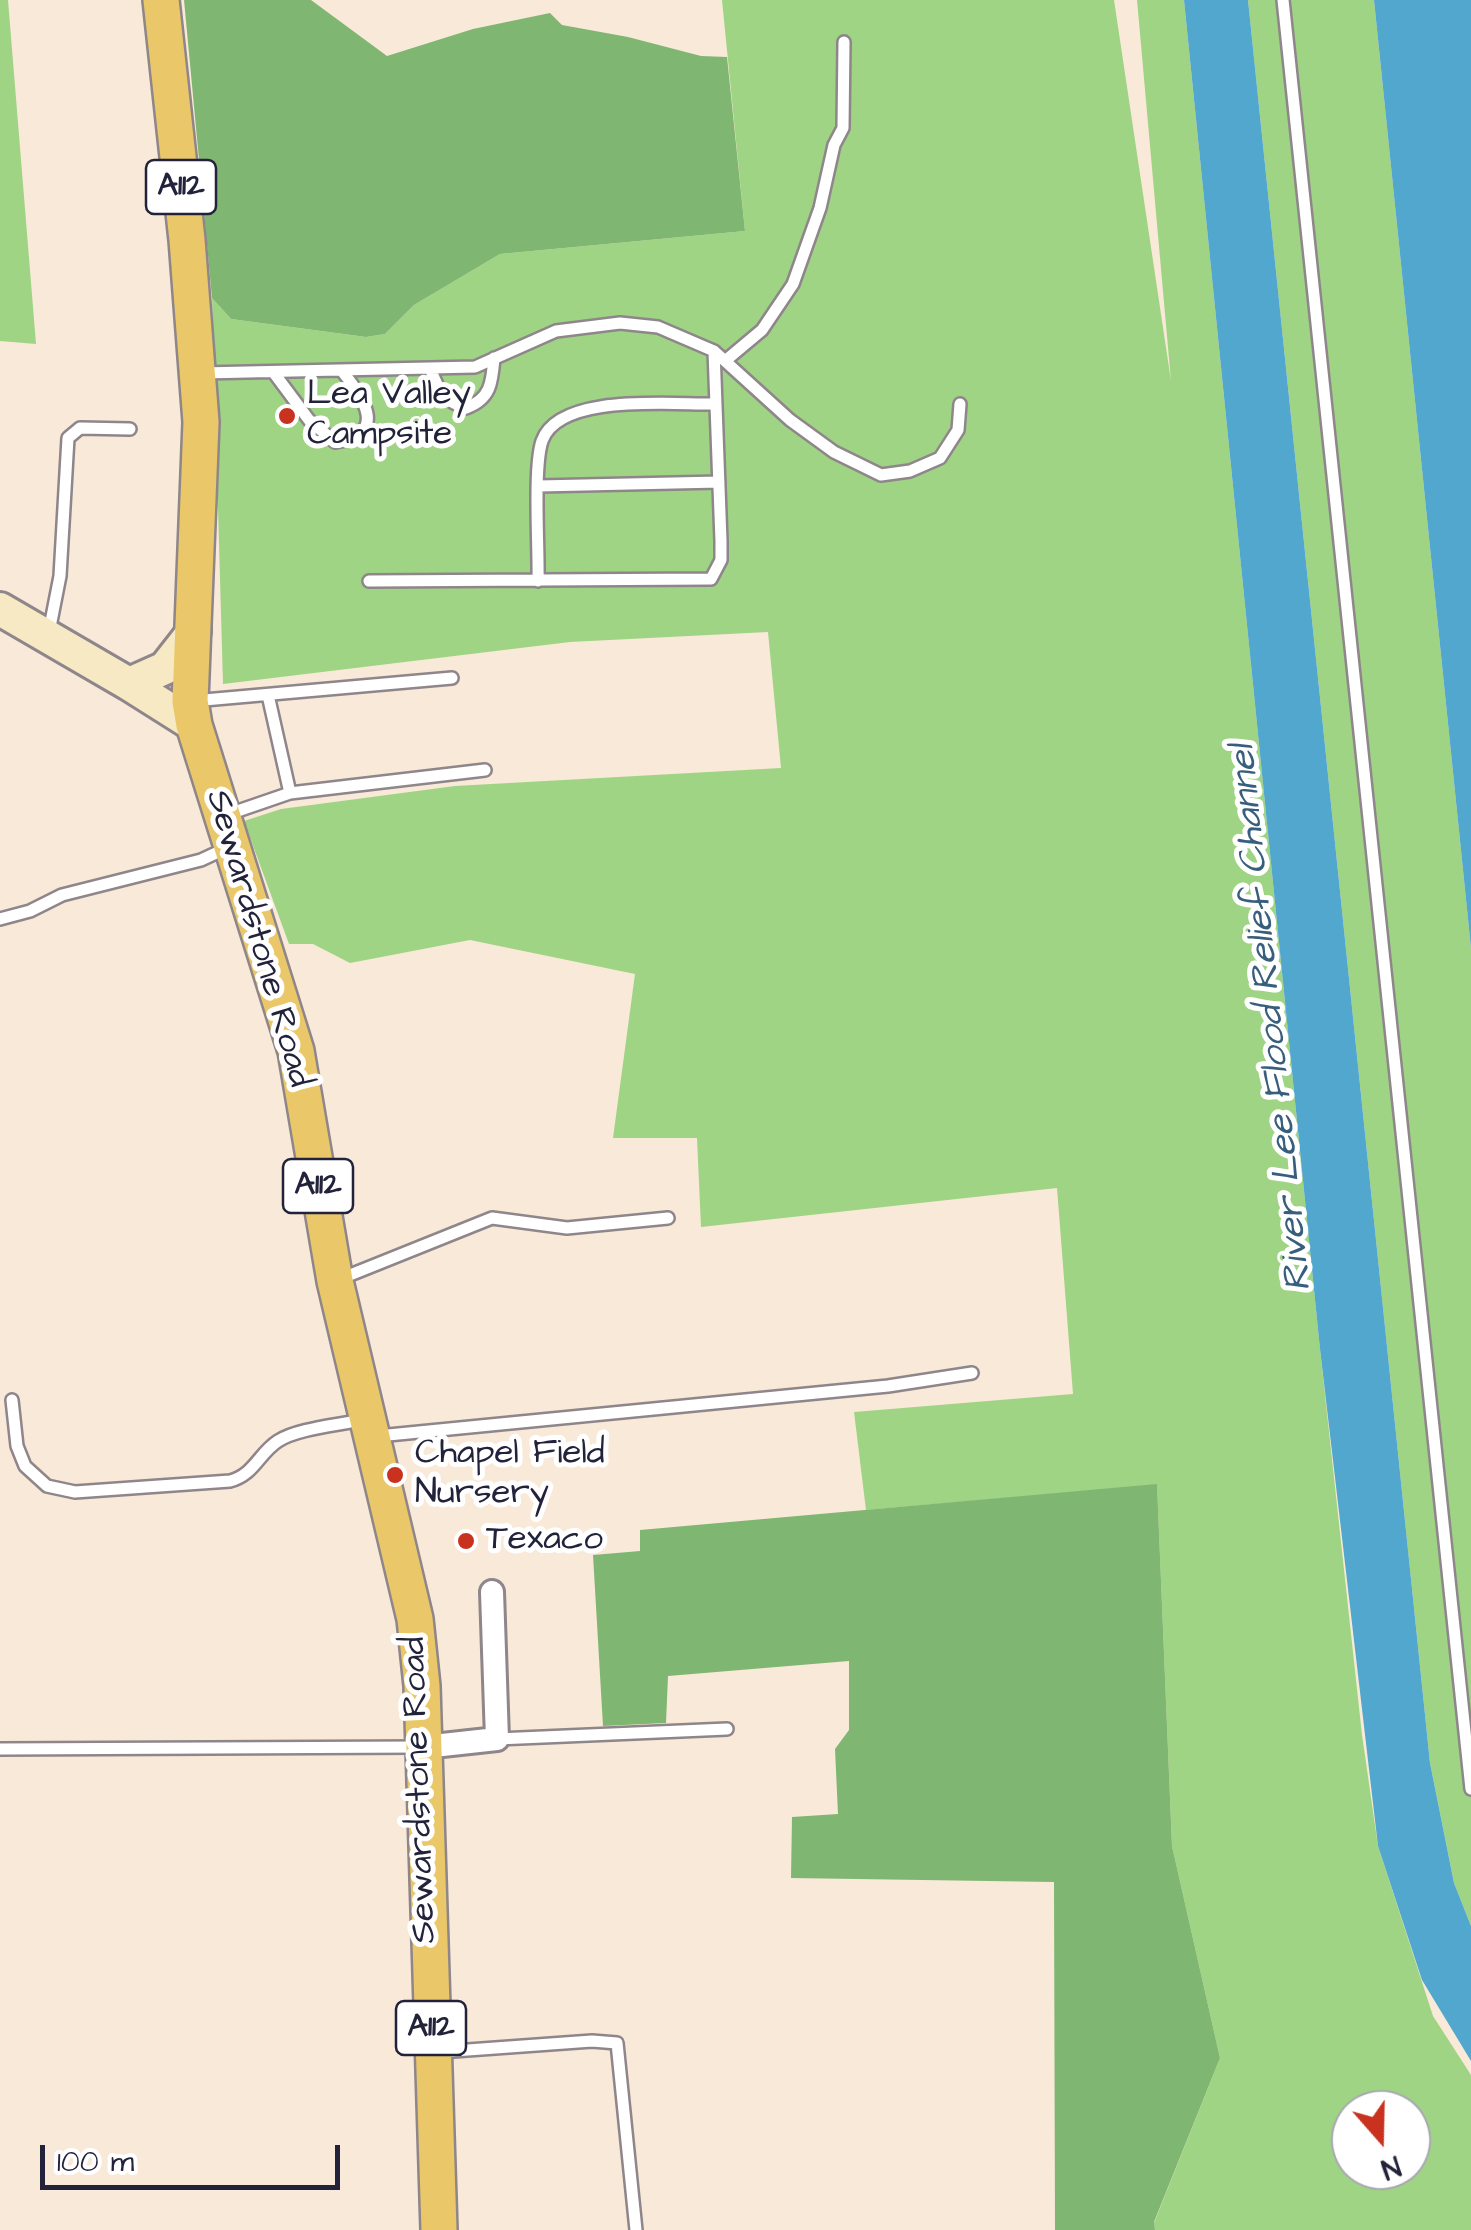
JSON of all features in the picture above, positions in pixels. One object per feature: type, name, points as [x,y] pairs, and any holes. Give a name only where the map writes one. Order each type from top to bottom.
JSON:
[{"type":"main road","name":"Sewardstone Road","points":[[162,0],[201,422],[192,713],[296,1052],[335,1281],[414,1619],[422,1686],[439,2230]]},
{"type":"street","points":[[0,609],[130,684],[192,713]]},
{"type":"street","points":[[130,684],[165,668],[194,631]]},
{"type":"street","points":[[424,1747],[496,1739],[492,1592]]},
{"type":"lane","points":[[1284,0],[1471,1789]]},
{"type":"lane","points":[[725,361],[762,330],[794,284],[820,208],[834,144],[843,128],[844,42]]},
{"type":"lane","points":[[198,374],[476,367],[556,332],[620,323],[658,327],[714,351],[819,442],[882,475],[910,470],[940,458],[958,430],[960,404]]},
{"type":"lane","points":[[369,581],[711,578],[721,560],[714,351]]},
{"type":"lane","points":[[430,368],[446,400],[466,408],[479,404],[488,395],[494,358]]},
{"type":"lane","points":[[274,372],[309,420],[335,442],[348,440],[364,429],[369,419],[368,407],[342,371]]},
{"type":"lane","points":[[538,581],[542,441],[561,418],[583,409],[610,405],[716,404]]},
{"type":"lane","points":[[48,636],[60,576],[68,438],[80,428],[130,429]]},
{"type":"lane","points":[[539,486],[719,482]]},
{"type":"lane","points":[[192,713],[268,695],[452,678]]},
{"type":"lane","points":[[268,695],[290,793]]},
{"type":"lane","points":[[0,919],[30,911],[62,894],[200,860],[227,831],[290,793],[486,770]]},
{"type":"lane","points":[[335,1281],[492,1218],[567,1228],[668,1218]]},
{"type":"lane","points":[[12,1400],[24,1466],[46,1486],[75,1492],[230,1482],[242,1478],[276,1442],[290,1436],[888,1386],[972,1372]]},
{"type":"lane","points":[[496,1739],[726,1729]]},
{"type":"lane","points":[[0,1749],[424,1747]]},
{"type":"lane","points":[[433,2052],[618,2043],[636,2230]]},
{"type":"green space","points":[[0,0],[8,0],[36,344],[0,341]]},
{"type":"green space","points":[[184,0],[311,0],[387,56],[473,29],[550,13],[562,25],[701,56],[727,57],[745,231],[500,254],[414,305],[385,334],[366,337],[231,319],[212,298]]},
{"type":"green space","points":[[722,0],[1114,0],[1171,381],[1137,0],[1184,0],[1362,1735],[1378,1846],[1433,2016],[1471,2075],[1471,2230],[1155,2230],[1154,2223],[1220,2058],[1172,1846],[1157,1485],[866,1510],[854,1412],[1073,1394],[1057,1188],[701,1227],[697,1138],[613,1138],[635,974],[470,940],[350,963],[313,944],[289,944],[244,821],[281,809],[455,786],[781,768],[768,632],[570,642],[223,684],[212,298],[231,319],[366,337],[385,334],[414,305],[500,254],[745,231]]},
{"type":"green space","points":[[1248,0],[1374,0],[1471,948],[1471,1926],[1454,1883],[1430,1763]]},
{"type":"green space","points":[[1157,1484],[1172,1846],[1220,2058],[1154,2222],[1155,2230],[1055,2230],[1054,1882],[791,1878],[792,1817],[838,1814],[835,1749],[849,1730],[849,1661],[668,1676],[666,1723],[603,1726],[593,1555],[640,1551],[640,1530]]},
{"type":"water","points":[[1184,0],[1248,0],[1430,1763],[1454,1883],[1471,1926],[1471,2061],[1422,1980],[1378,1846],[1320,1349]]},
{"type":"water","points":[[1374,0],[1471,0],[1471,948]]},
{"type":"place","name":"Lea Valley Campsite","points":[[287,416]]},
{"type":"place","name":"Chapel Field Nursery","points":[[395,1475]]},
{"type":"place","name":"Texaco","points":[[466,1541]]},
{"type":"water label","name":"River Lee Flood Relief Channel","points":[[1273,1018]]}]
